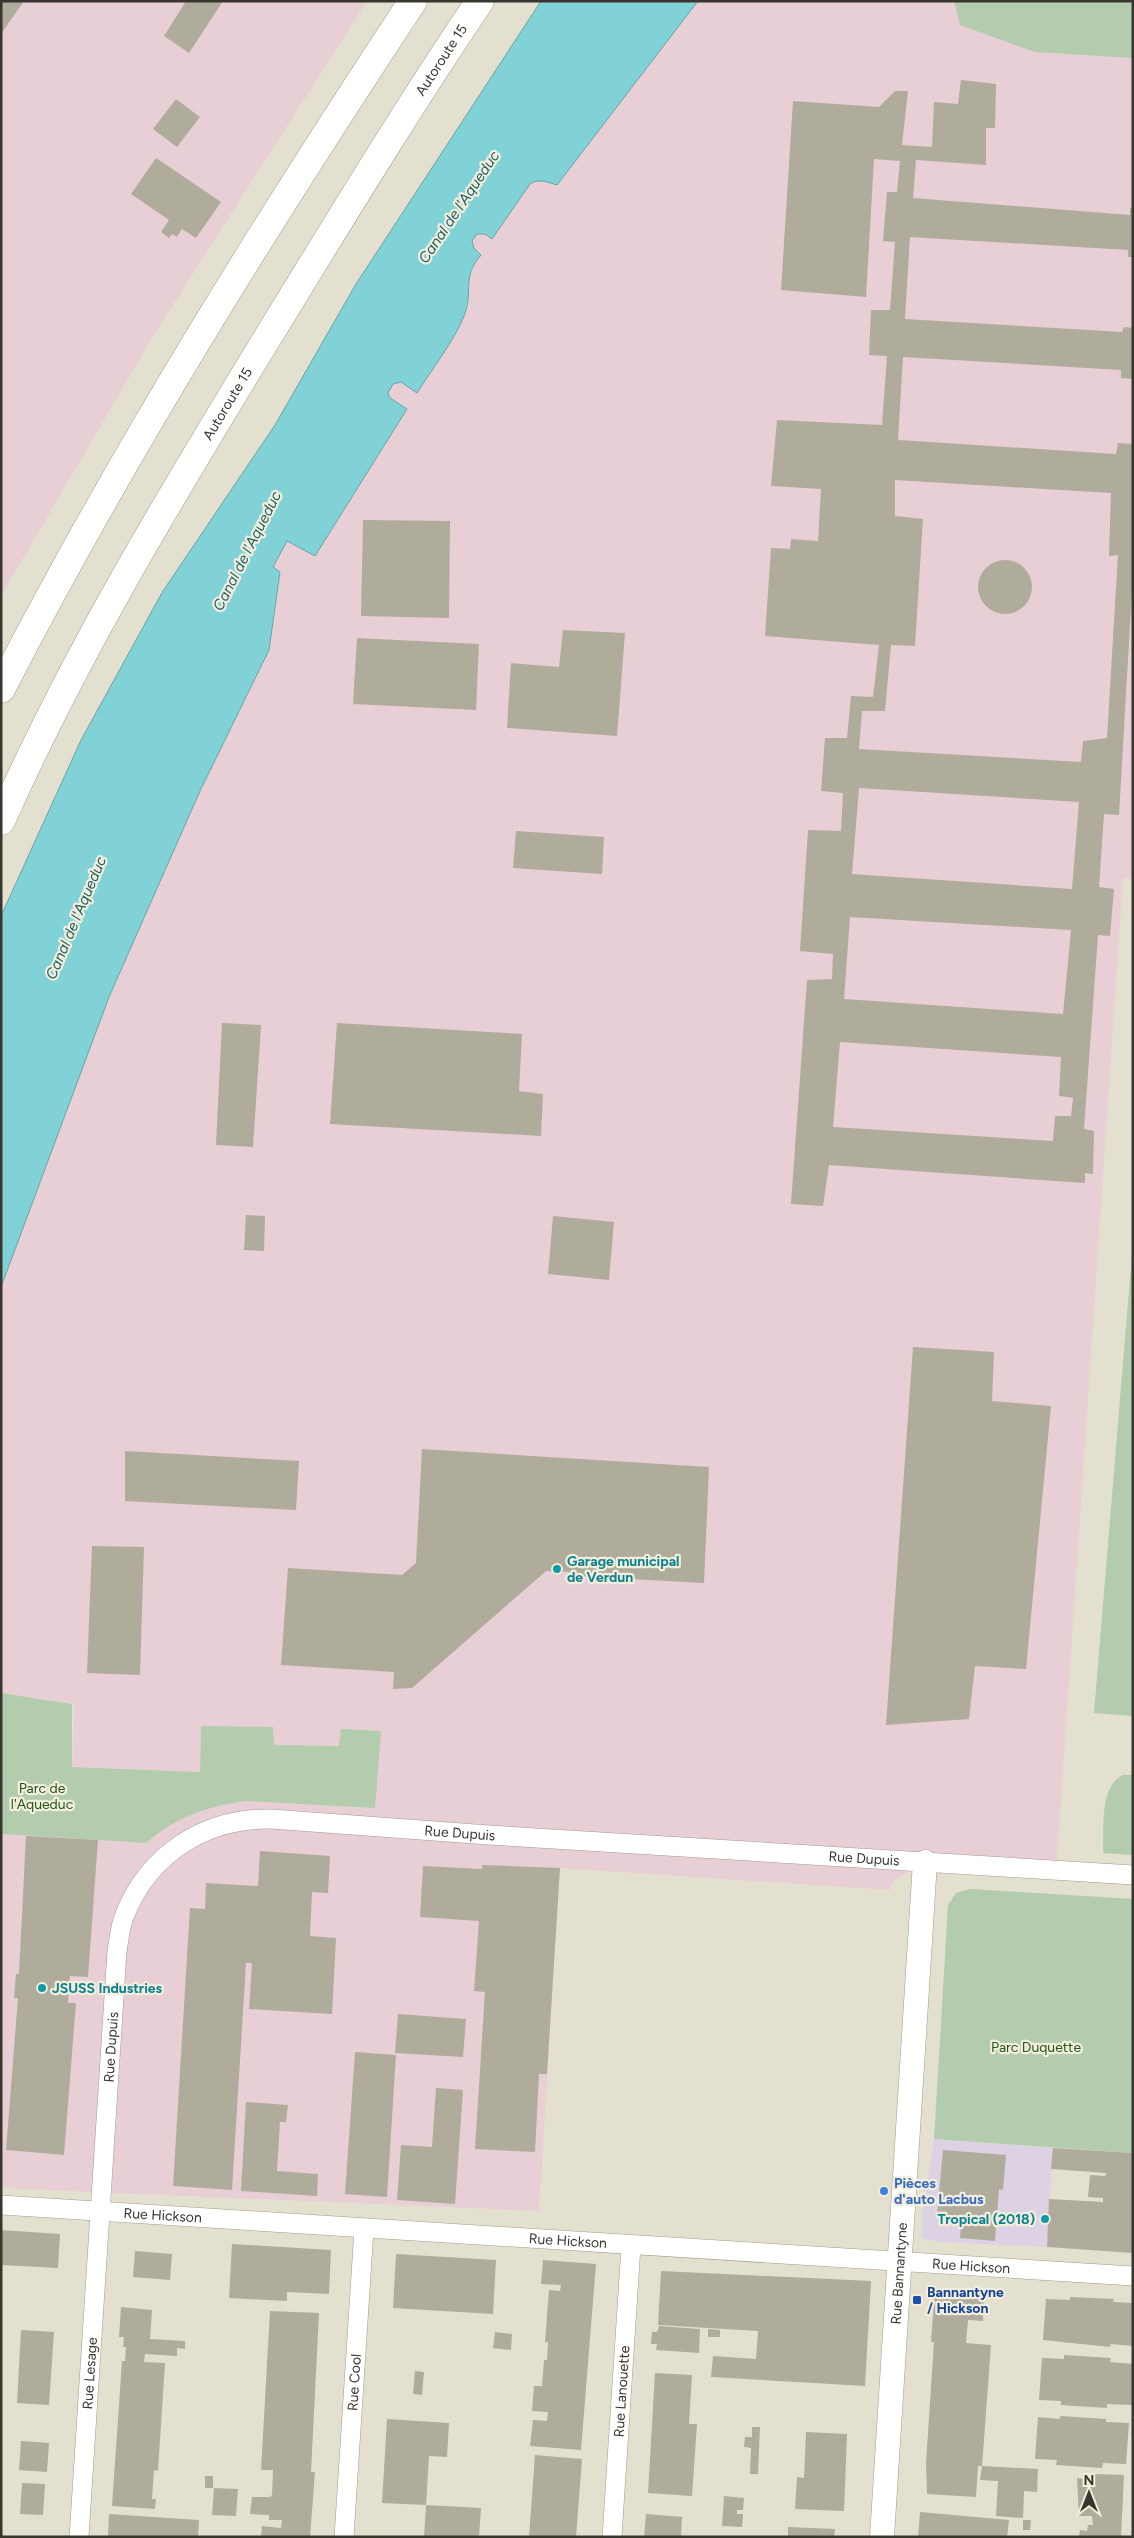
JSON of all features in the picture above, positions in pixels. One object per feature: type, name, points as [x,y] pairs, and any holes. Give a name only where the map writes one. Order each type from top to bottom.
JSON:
[{"type":"highway","points":[[1,689],[82,540],[181,370],[263,235],[413,1]]},
{"type":"highway","name":"Autoroute 15","points":[[1,821],[79,664],[161,517],[376,162],[480,1]]},
{"type":"street","name":"Rue Dupuis","points":[[100,2211],[115,1974],[124,1917],[139,1888],[156,1863],[183,1841],[198,1834],[235,1822],[271,1819],[471,1834],[1133,1875]]},
{"type":"street","name":"Rue Bannantyne","points":[[882,2537],[925,1862]]},
{"type":"street","name":"Rue Hickson","points":[[1,2205],[1133,2276]]},
{"type":"street","name":"Rue Lesage","points":[[78,2537],[100,2211]]},
{"type":"street","name":"Rue Cool","points":[[344,2537],[364,2229]]},
{"type":"street","name":"Rue Lanouette","points":[[612,2537],[631,2246]]},
{"type":"shaded area","points":[[1,1],[367,1],[155,333],[1,596]]},
{"type":"shaded area","points":[[698,1],[1133,1],[1133,879],[1123,878],[1057,1860],[925,1862],[893,1881],[889,1890],[560,1868],[539,2211],[1,2188],[1,1834],[147,1843],[173,1823],[194,1813],[225,1804],[245,1801],[374,1808],[381,1731],[341,1729],[340,1746],[273,1745],[273,1727],[201,1727],[200,1772],[72,1767],[75,1704],[1,1693],[1,1287],[109,997],[200,791],[269,650],[280,573],[273,567],[287,540],[315,556],[407,409],[390,398],[388,393],[393,383],[401,382],[417,393],[469,300],[469,273],[471,266],[481,255],[474,248],[472,241],[477,234],[485,234],[492,239],[530,184],[536,180],[557,185]]},
{"type":"shaded area","points":[[934,2139],[1053,2148],[1047,2247],[940,2242],[922,2238],[923,2211]]},
{"type":"green space","points":[[954,1],[1133,1],[1133,58],[1035,52],[960,25]]},
{"type":"green space","points":[[1133,1242],[1133,1716],[1094,1713]]},
{"type":"green space","name":"Parc de l'Aqueduc","points":[[1,1693],[72,1704],[72,1767],[200,1772],[201,1726],[273,1727],[274,1745],[339,1746],[341,1729],[381,1731],[375,1808],[245,1801],[218,1806],[193,1814],[169,1826],[147,1843],[1,1834]]},
{"type":"green space","points":[[1123,1775],[1133,1775],[1133,1855],[1103,1853],[1103,1821],[1106,1798],[1115,1781]]},
{"type":"green space","name":"Parc Duquette","points":[[970,1889],[1133,1899],[1133,2153],[934,2139],[948,1905],[956,1893]]},
{"type":"water","name":"Canal de l'Aqueduc","points":[[541,1],[698,1],[557,185],[540,181],[533,182],[492,239],[485,234],[477,234],[472,241],[474,248],[481,255],[475,263],[469,278],[467,307],[464,316],[449,344],[417,393],[401,382],[393,384],[388,393],[390,398],[407,409],[315,556],[287,541],[273,567],[280,572],[269,650],[200,791],[109,997],[1,1287],[1,916],[81,740],[163,591],[275,425],[356,284]]},
{"type":"building","points":[[1,1],[24,1],[1,34]]},
{"type":"building","points":[[186,1],[223,1],[189,53],[164,36]]},
{"type":"building","points":[[961,80],[996,84],[995,128],[986,128],[986,165],[916,160],[913,198],[1130,215],[1130,208],[1133,208],[1133,257],[1128,257],[1128,250],[910,237],[905,319],[1122,332],[1124,327],[1133,328],[1133,379],[1121,378],[1121,370],[903,357],[898,440],[1116,454],[1118,443],[1133,444],[1133,573],[1119,815],[1104,814],[1099,887],[1114,889],[1110,936],[1098,935],[1084,1129],[1094,1131],[1093,1174],[1085,1173],[1085,1183],[829,1165],[823,1206],[791,1204],[807,980],[832,979],[833,954],[800,951],[808,830],[841,831],[843,793],[821,791],[825,738],[847,738],[851,696],[873,697],[879,645],[765,636],[771,548],[790,549],[791,539],[818,541],[821,489],[771,486],[777,420],[882,425],[887,356],[869,355],[871,310],[890,310],[895,242],[883,241],[887,192],[897,192],[900,161],[874,159],[866,297],[781,290],[793,101],[879,107],[895,91],[908,91],[902,145],[932,147],[934,102],[958,104]],"holes":[[[895,480],[1111,493],[1109,556],[1118,555],[1107,738],[1083,741],[1081,762],[859,749],[862,711],[885,711],[891,645],[915,646],[923,519],[895,516]],[[859,788],[1079,802],[1072,889],[852,874]],[[850,917],[1071,930],[1063,1014],[844,999]],[[840,1042],[1061,1057],[1059,1096],[1073,1098],[1071,1116],[1055,1116],[1053,1141],[833,1127]]]},
{"type":"building","points":[[176,99],[200,117],[177,147],[153,129]]},
{"type":"building","points":[[156,158],[221,202],[196,238],[182,229],[177,237],[172,234],[169,238],[161,232],[169,220],[131,194]]},
{"type":"building","points":[[363,520],[450,521],[449,618],[361,616]]},
{"type":"building","points":[[1000,560],[1010,560],[1020,564],[1028,572],[1032,587],[1028,602],[1020,610],[1010,614],[1000,614],[990,610],[982,602],[978,592],[978,582],[982,572],[990,564]]},
{"type":"building","points":[[563,630],[625,633],[617,736],[507,728],[511,663],[559,667]]},
{"type":"building","points":[[357,638],[479,644],[476,710],[353,704]]},
{"type":"building","points":[[516,831],[604,837],[602,874],[513,868]]},
{"type":"building","points":[[222,1023],[261,1025],[253,1147],[216,1145]]},
{"type":"building","points":[[337,1023],[522,1034],[519,1091],[543,1094],[541,1136],[330,1124]]},
{"type":"building","points":[[246,1215],[265,1216],[264,1251],[244,1250]]},
{"type":"building","points":[[553,1216],[614,1222],[609,1280],[548,1274]]},
{"type":"building","points":[[913,1347],[994,1352],[992,1401],[1051,1406],[1026,1669],[975,1666],[969,1719],[886,1725]]},
{"type":"building","name":"Garage municipal de Verdun","points":[[422,1449],[709,1467],[704,1583],[574,1576],[574,1572],[546,1571],[412,1688],[393,1689],[394,1672],[281,1665],[288,1568],[402,1575],[416,1563]]},
{"type":"building","points":[[125,1451],[299,1461],[296,1510],[125,1501]]},
{"type":"building","points":[[92,1546],[144,1547],[140,1675],[87,1673]]},
{"type":"building","name":"JSUSS Industries","points":[[26,1836],[98,1840],[88,1977],[70,1976],[68,2003],[76,2003],[64,2155],[6,2150],[18,1998],[14,1998],[16,1974],[19,1974]]},
{"type":"building","points":[[260,1851],[330,1856],[328,1893],[312,1892],[310,1936],[336,1938],[332,2014],[249,2009],[252,1963],[246,1963],[232,2190],[173,2186],[190,1908],[205,1909],[206,1883],[258,1886]]},
{"type":"building","points":[[482,1865],[560,1868],[547,2074],[539,2074],[535,2152],[475,2149],[485,1992],[474,1991],[479,1921],[420,1917],[423,1866],[482,1869]]},
{"type":"building","points":[[398,2014],[466,2019],[463,2057],[395,2053]]},
{"type":"building","points":[[355,2052],[396,2055],[387,2197],[345,2194]]},
{"type":"building","points":[[436,2088],[463,2090],[455,2204],[397,2200],[401,2145],[432,2147]]},
{"type":"building","points":[[246,2102],[288,2105],[286,2122],[280,2122],[277,2171],[318,2174],[317,2196],[241,2191]]},
{"type":"building","points":[[1053,2148],[1133,2153],[1133,2253],[1047,2247],[1049,2199],[1103,2202],[1103,2198],[1088,2197],[1090,2175],[1105,2176],[1106,2173],[1051,2169]]},
{"type":"building","points":[[943,2150],[1006,2155],[1003,2190],[999,2189],[995,2241],[960,2238],[962,2217],[937,2215]]},
{"type":"building","points":[[1,2230],[60,2234],[58,2268],[1,2265]]},
{"type":"building","points":[[232,2244],[331,2250],[329,2294],[287,2292],[287,2301],[229,2298]]},
{"type":"building","points":[[135,2251],[172,2254],[170,2280],[133,2277]]},
{"type":"building","points":[[396,2254],[496,2260],[493,2314],[393,2308]]},
{"type":"building","points":[[543,2260],[596,2264],[581,2450],[530,2446],[533,2420],[547,2421],[548,2412],[532,2411],[534,2386],[542,2386],[544,2360],[547,2360],[548,2342],[545,2342],[549,2290],[560,2291],[561,2285],[541,2284]]},
{"type":"building","points":[[661,2271],[871,2281],[865,2386],[711,2377],[713,2356],[756,2359],[758,2331],[658,2325]]},
{"type":"building","points":[[935,2288],[984,2291],[983,2321],[968,2320],[966,2343],[991,2345],[982,2466],[978,2466],[976,2497],[927,2494],[926,2463],[934,2342],[931,2342]]},
{"type":"building","points":[[1070,2297],[1114,2299],[1113,2302],[1133,2303],[1133,2346],[1111,2344],[1110,2347],[1043,2340],[1046,2299],[1070,2300]]},
{"type":"building","points":[[121,2307],[152,2310],[150,2339],[185,2341],[185,2349],[177,2348],[177,2356],[145,2354],[144,2362],[165,2363],[158,2471],[154,2470],[153,2484],[152,2499],[156,2499],[155,2509],[112,2506],[122,2361],[125,2361],[126,2347],[123,2347],[124,2337],[119,2337]]},
{"type":"building","points":[[270,2311],[319,2313],[311,2472],[315,2472],[310,2537],[261,2537],[262,2526],[281,2528],[282,2520],[269,2520],[269,2515],[250,2514],[252,2497],[270,2497],[272,2495],[273,2470],[261,2470]]},
{"type":"building","points":[[659,2326],[700,2329],[699,2353],[656,2350],[657,2344],[651,2344],[652,2332],[657,2332]]},
{"type":"building","points":[[708,2329],[720,2330],[720,2337],[708,2337]]},
{"type":"building","points":[[21,2330],[54,2332],[49,2405],[17,2403]]},
{"type":"building","points":[[495,2332],[512,2334],[511,2350],[493,2348]]},
{"type":"building","points":[[1064,2355],[1111,2358],[1110,2362],[1133,2364],[1132,2405],[1107,2404],[1107,2408],[1061,2405],[1061,2401],[1039,2400],[1042,2358],[1064,2359]]},
{"type":"building","points":[[415,2371],[424,2372],[422,2395],[413,2394]]},
{"type":"building","points":[[655,2373],[692,2375],[689,2424],[697,2424],[692,2496],[648,2493]]},
{"type":"building","points":[[1060,2416],[1106,2419],[1106,2422],[1129,2423],[1126,2464],[1103,2463],[1102,2468],[1056,2465],[1057,2460],[1035,2459],[1038,2417],[1060,2419]]},
{"type":"building","points":[[387,2419],[449,2423],[447,2457],[429,2456],[426,2505],[382,2503]]},
{"type":"building","points":[[752,2427],[760,2427],[758,2474],[750,2474],[751,2448],[744,2447],[745,2437],[752,2437]]},
{"type":"building","points":[[806,2432],[847,2434],[844,2511],[795,2509],[797,2477],[804,2478]]},
{"type":"building","points":[[21,2441],[49,2443],[47,2472],[19,2470]]},
{"type":"building","points":[[535,2455],[582,2459],[576,2537],[529,2537]]},
{"type":"building","points":[[982,2466],[1038,2469],[1037,2492],[1024,2491],[1023,2518],[996,2516],[998,2481],[980,2480]]},
{"type":"building","points":[[1095,2474],[1124,2475],[1121,2537],[1079,2537],[1080,2530],[1087,2531],[1088,2525],[1093,2525],[1092,2516],[1079,2516],[1077,2478],[1094,2480]]},
{"type":"building","points":[[205,2476],[213,2476],[213,2488],[205,2488]]},
{"type":"building","points":[[22,2483],[45,2484],[43,2515],[20,2514]]},
{"type":"building","points":[[214,2488],[238,2489],[236,2516],[212,2515]]},
{"type":"building","points":[[724,2496],[744,2498],[743,2510],[737,2510],[737,2514],[743,2514],[742,2527],[722,2526]]},
{"type":"building","points":[[426,2505],[481,2508],[479,2537],[424,2537]]},
{"type":"building","points":[[920,2512],[1009,2520],[1007,2537],[918,2537]]},
{"type":"building","points":[[109,2514],[199,2520],[198,2537],[108,2537]]},
{"type":"building","points":[[646,2514],[682,2517],[681,2537],[644,2537]]},
{"type":"building","points":[[1023,2520],[1031,2520],[1030,2530],[1023,2530]]},
{"type":"building","points":[[788,2527],[835,2529],[834,2537],[788,2537]]},
{"type":"place","name":"Garage municipal de Verdun","points":[[557,1569]]},
{"type":"place","name":"JSUSS Industries","points":[[42,1988]]},
{"type":"place","name":"Pièces d'auto Lacbus","points":[[884,2191]]},
{"type":"place","name":"Tropical (2018)","points":[[1045,2219]]},
{"type":"place","name":"Bannantyne / Hickson","points":[[917,2300]]}]
